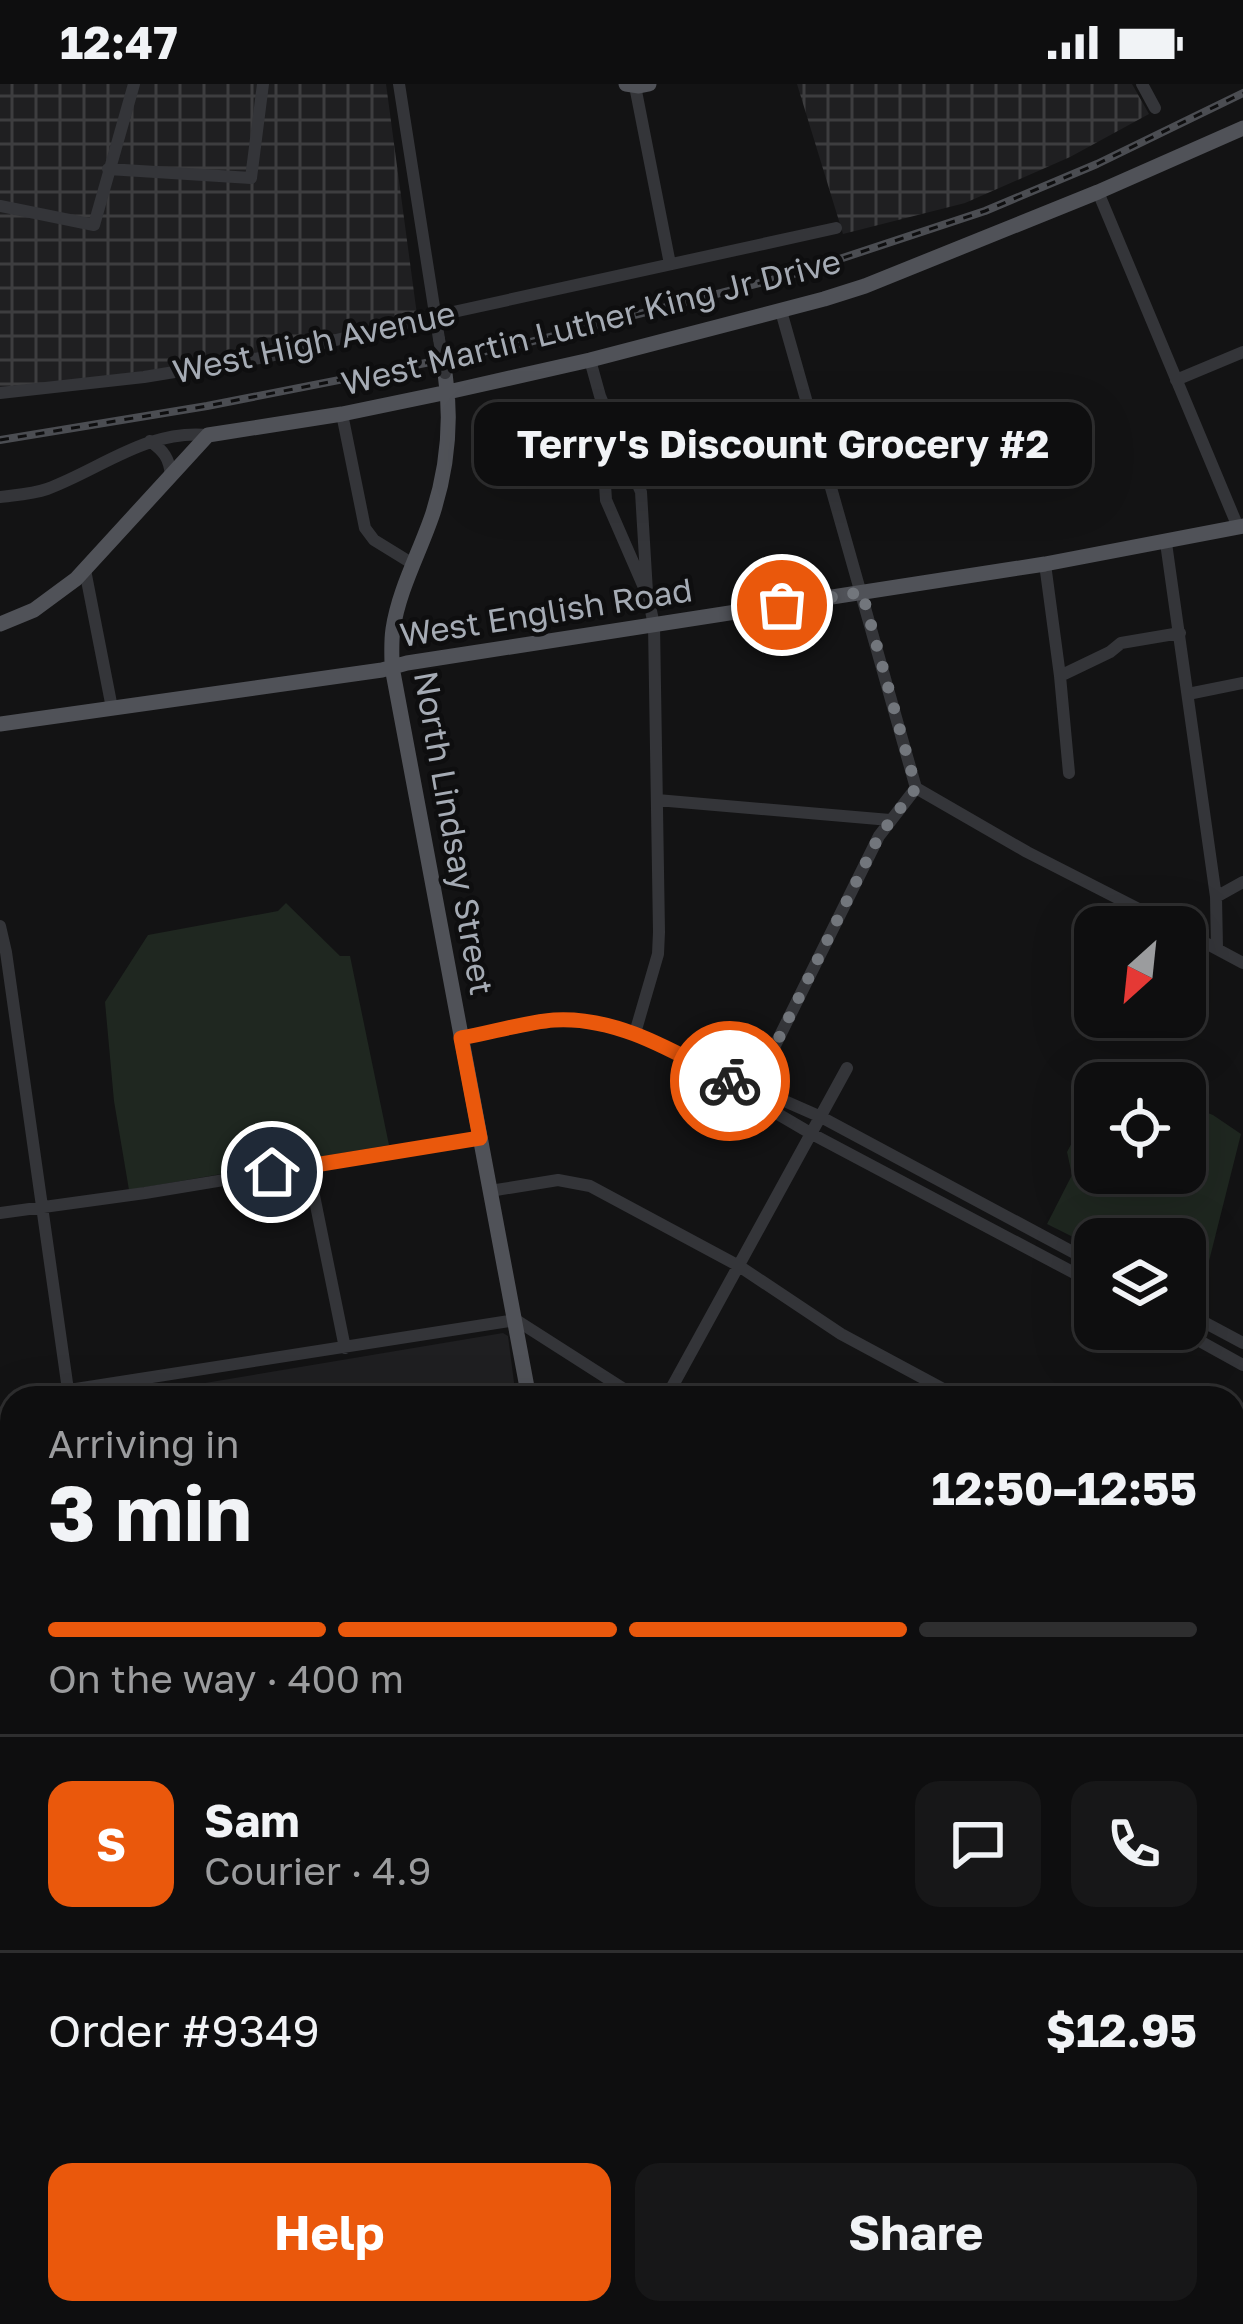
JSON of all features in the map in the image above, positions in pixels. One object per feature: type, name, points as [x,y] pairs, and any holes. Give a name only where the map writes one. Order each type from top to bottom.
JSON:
[{"type":"main road","points":[[631,85],[649,84]]},
{"type":"main road","name":"West Martin Luther King Jr Drive","points":[[208,435],[342,414],[590,360],[865,286],[1243,128]]},
{"type":"main road","name":"North Lindsay Street","points":[[445,374],[448,432],[442,479],[400,600],[392,632],[392,667],[527,1386]]},
{"type":"main road","points":[[0,624],[50,600],[85,570],[208,435]]},
{"type":"main road","name":"West English Road","points":[[0,724],[1045,564],[1241,527]]},
{"type":"street","points":[[0,206],[94,225],[134,84]]},
{"type":"street","points":[[108,169],[250,178],[263,84]]},
{"type":"street","points":[[399,84],[445,374]]},
{"type":"street","points":[[1142,84],[1155,109]]},
{"type":"street","points":[[631,85],[670,264]]},
{"type":"street","points":[[1098,191],[1241,527]]},
{"type":"street","name":"West High Avenue","points":[[0,393],[245,361],[836,228]]},
{"type":"street","points":[[781,310],[916,788],[1133,906]]},
{"type":"street","points":[[1176,380],[1243,352]]},
{"type":"street","points":[[590,360],[600,396],[641,491],[646,592]]},
{"type":"street","points":[[600,396],[606,500],[646,592],[654,625],[658,954],[635,1033]]},
{"type":"street","points":[[342,414],[365,528],[374,540],[413,564]]},
{"type":"street","points":[[0,497],[44,490],[150,441],[188,433],[208,435]]},
{"type":"street","points":[[150,441],[163,450],[171,475]]},
{"type":"street","points":[[1166,543],[1216,897],[1217,948]]},
{"type":"street","points":[[1045,564],[1069,773]]},
{"type":"street","points":[[85,570],[112,708]]},
{"type":"street","points":[[1060,676],[1121,643],[1180,633]]},
{"type":"street","points":[[1188,694],[1243,683]]},
{"type":"street","points":[[752,1092],[879,836],[916,788]]},
{"type":"street","points":[[657,800],[890,820]]},
{"type":"street","points":[[1216,897],[1243,882]]},
{"type":"street","points":[[0,926],[68,1386]]},
{"type":"street","points":[[1206,942],[1243,962]]},
{"type":"street","points":[[461,1038],[559,1019],[635,1033],[752,1092],[821,1118],[1074,1253]]},
{"type":"street","points":[[0,1024],[15,1021]]},
{"type":"street","points":[[673,1386],[847,1068]]},
{"type":"street","points":[[752,1092],[812,1135],[1074,1273]]},
{"type":"street","points":[[0,1213],[480,1138]]},
{"type":"street","points":[[308,1166],[345,1348]]},
{"type":"street","points":[[490,1191],[558,1180],[583,1184],[739,1266],[841,1334],[938,1386]]},
{"type":"street","points":[[117,1386],[516,1321],[619,1386]]},
{"type":"street","points":[[1206,1323],[1243,1343]]},
{"type":"street","points":[[1206,1345],[1243,1365]]},
{"type":"shaded area","points":[[0,84],[386,84],[417,315],[238,359],[0,390]]},
{"type":"shaded area","points":[[797,84],[1132,84],[1149,114],[1070,157],[965,203],[843,234]]},
{"type":"shaded area","points":[[286,903],[340,956],[350,956],[389,1145],[129,1190],[114,1101],[105,1002],[148,935],[278,911]]},
{"type":"shaded area","points":[[1206,1112],[1241,1134],[1206,1273],[1206,1218],[1074,1218],[1074,1238],[1047,1224],[1072,1175],[1067,1152],[1074,1139],[1074,1194],[1206,1194]]},
{"type":"shaded area","points":[[503,1333],[508,1336],[514,1386],[187,1386]]},
{"type":"railway","points":[[0,440],[207,406],[522,344],[791,275],[985,211],[1097,164],[1243,93]]},
{"type":"way so far","points":[[730,1081],[752,1092],[879,836],[916,788],[862,592],[782,605]]},
{"type":"place","name":"Terry's Discount Grocery #2","points":[[782,605]]},
{"type":"route","points":[[272,1172],[480,1138],[461,1038],[544,1021],[578,1020],[635,1033],[730,1081]]}]
